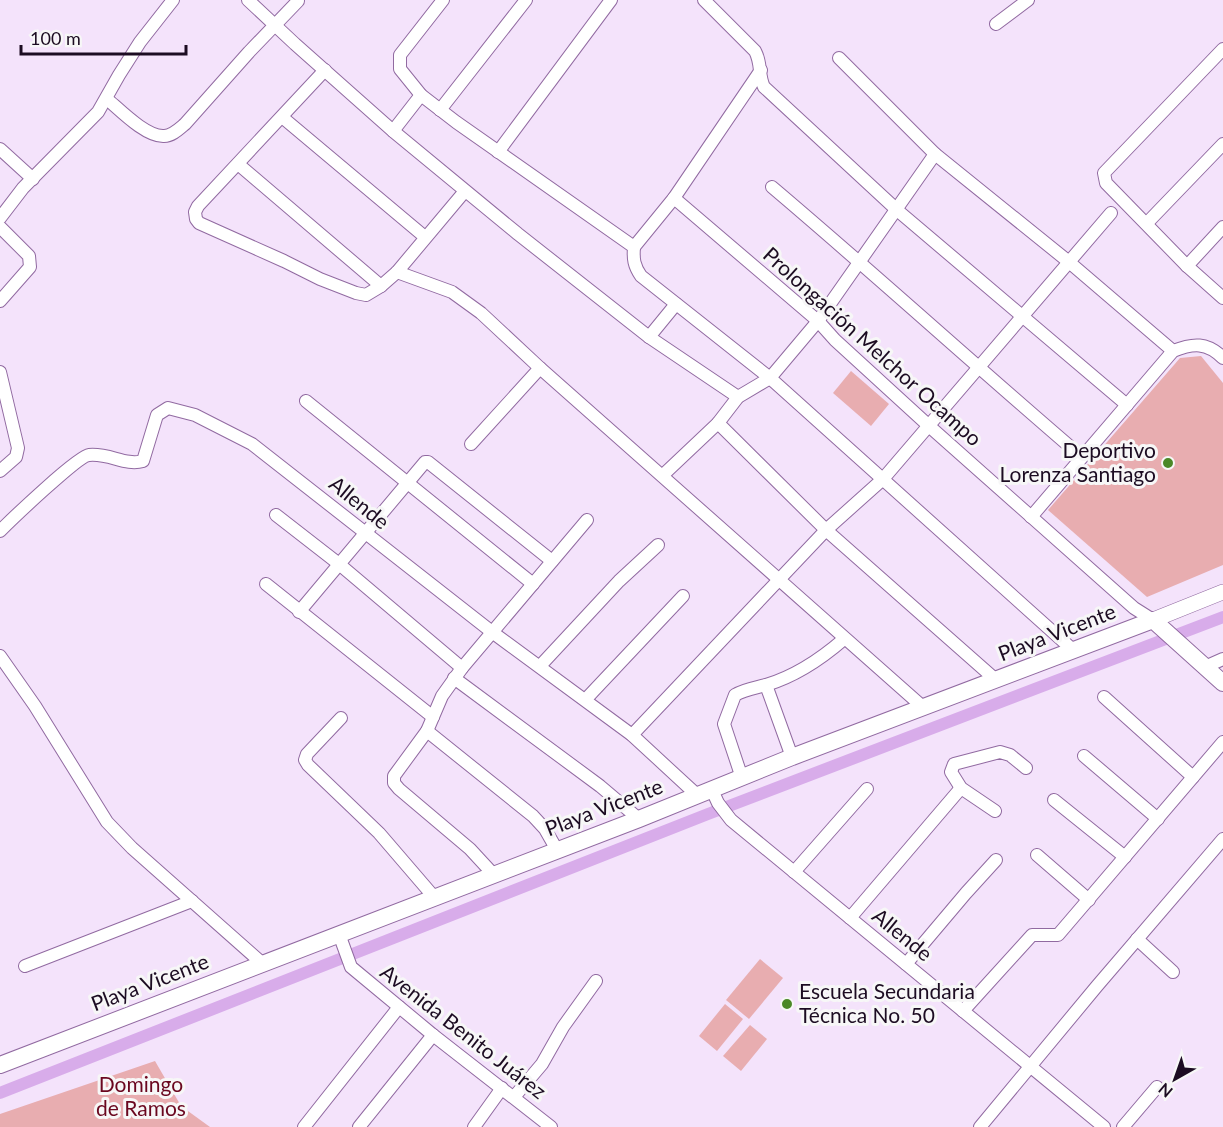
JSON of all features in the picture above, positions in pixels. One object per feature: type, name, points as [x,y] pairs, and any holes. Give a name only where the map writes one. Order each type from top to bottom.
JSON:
[{"type":"main road","name":"Playa Vicente","points":[[0,1065],[263,963],[342,942],[434,897],[639,819],[709,796],[742,778],[792,757],[1073,650],[1158,626]]},
{"type":"main road","points":[[1158,626],[1223,683]]},
{"type":"street","points":[[0,218],[33,179],[87,124],[107,99],[140,42],[173,0]]},
{"type":"street","points":[[248,0],[393,131],[465,191],[649,337],[738,397]]},
{"type":"street","points":[[443,0],[400,55],[400,69],[422,95],[440,110],[634,247]]},
{"type":"street","points":[[440,110],[526,0]]},
{"type":"street","points":[[498,152],[611,0]]},
{"type":"street","points":[[704,0],[755,51],[760,60],[761,81],[764,87],[897,210],[1126,405]]},
{"type":"street","points":[[996,24],[1028,0]]},
{"type":"street","points":[[107,99],[130,119],[153,134],[165,136],[176,132],[273,25],[298,1]]},
{"type":"street","points":[[1223,48],[1104,173],[1106,183],[1187,266],[1223,298]]},
{"type":"street","points":[[839,58],[935,154],[1069,262],[1173,351]]},
{"type":"street","points":[[325,70],[198,206],[195,212],[199,223],[320,279],[366,295],[397,272],[465,191]]},
{"type":"street","points":[[761,70],[674,198],[634,247],[635,268],[641,276],[770,378],[1073,650]]},
{"type":"street","points":[[393,131],[422,95]]},
{"type":"street","points":[[282,117],[425,237]]},
{"type":"street","points":[[1147,223],[1223,144]]},
{"type":"street","points":[[0,149],[33,179]]},
{"type":"street","points":[[663,475],[718,423],[738,397],[770,378],[818,321],[935,154]]},
{"type":"street","points":[[238,164],[381,286]]},
{"type":"street","points":[[772,187],[861,262],[979,369],[1082,457]]},
{"type":"street","name":"Prolongación Melchor Ocampo","points":[[674,198],[818,321],[835,340],[1033,514],[1134,608],[1158,626]]},
{"type":"street","points":[[632,735],[826,530],[883,478],[1111,213]]},
{"type":"street","points":[[0,227],[29,256],[31,261],[30,267],[0,301]]},
{"type":"street","points":[[1187,266],[1223,228]]},
{"type":"street","points":[[397,272],[452,291],[481,313],[924,708]]},
{"type":"street","points":[[649,337],[676,304]]},
{"type":"street","points":[[1033,514],[1173,351],[1198,344],[1207,346],[1223,358]]},
{"type":"street","points":[[471,444],[540,368]]},
{"type":"street","points":[[0,372],[18,448],[16,457],[0,471]]},
{"type":"street","points":[[306,402],[533,584]]},
{"type":"street","name":"Allende","points":[[0,531],[85,455],[104,454],[134,464],[143,461],[157,415],[168,408],[195,415],[226,429],[252,444],[492,632],[586,699],[709,796],[731,820],[1104,1127]]},
{"type":"street","points":[[718,423],[826,530],[996,680]]},
{"type":"street","points":[[299,612],[425,462],[428,462],[552,561]]},
{"type":"street","points":[[276,515],[339,564],[458,673],[639,819]]},
{"type":"street","points":[[494,875],[470,849],[394,783],[394,776],[427,731],[442,696],[458,673],[587,520]]},
{"type":"street","points":[[540,666],[619,581],[658,545]]},
{"type":"street","points":[[266,584],[433,717]]},
{"type":"street","name":"Playa Vicente","points":[[1158,626],[1223,592]]},
{"type":"street","points":[[586,699],[683,596]]},
{"type":"street","points":[[742,778],[724,724],[735,695],[766,685],[807,667],[825,656],[844,639]]},
{"type":"street","points":[[0,656],[107,822],[132,848],[263,963]]},
{"type":"street","points":[[1205,667],[1223,659]]},
{"type":"street","points":[[766,685],[792,757]]},
{"type":"street","points":[[1104,697],[1193,777]]},
{"type":"street","points":[[341,717],[307,754],[305,760],[379,834],[434,897]]},
{"type":"street","points":[[427,731],[533,816],[545,829],[556,850]]},
{"type":"street","points":[[963,1011],[1032,935],[1058,935],[1223,742]]},
{"type":"street","points":[[995,812],[961,788],[951,772],[954,764],[1000,752],[1010,755],[1026,768]]},
{"type":"street","points":[[1084,756],[1158,819]]},
{"type":"street","points":[[850,918],[961,788]]},
{"type":"street","points":[[794,872],[867,789]]},
{"type":"street","points":[[1054,800],[1125,857]]},
{"type":"street","points":[[980,1127],[1223,839]]},
{"type":"street","points":[[1037,855],[1089,900]]},
{"type":"street","points":[[906,964],[996,860]]},
{"type":"street","points":[[25,966],[192,901]]},
{"type":"street","points":[[1137,939],[1173,972]]},
{"type":"street","name":"Avenida Benito Juárez","points":[[342,942],[351,967],[433,1035],[551,1127]]},
{"type":"street","points":[[514,1097],[542,1064],[563,1027],[596,981]]},
{"type":"street","points":[[304,1127],[399,1007]]},
{"type":"street","points":[[359,1127],[433,1035]]},
{"type":"street","points":[[1123,1127],[1157,1087]]},
{"type":"street","points":[[474,1127],[502,1088]]},
{"type":"green space","name":"Deportivo Lorenza Santiago","points":[[1201,356],[1223,383],[1223,565],[1147,597],[1048,510],[1180,358]]},
{"type":"green space","points":[[851,371],[889,404],[871,426],[833,393]]},
{"type":"green space","points":[[760,959],[783,978],[749,1019],[726,1000]]},
{"type":"green space","points":[[725,1004],[743,1019],[717,1051],[699,1036]]},
{"type":"green space","points":[[750,1025],[767,1039],[741,1071],[723,1056]]},
{"type":"green space","name":"Domingo de Ramos","points":[[155,1061],[181,1106],[210,1127],[0,1127],[0,1114]]},
{"type":"waterway","points":[[0,1093],[708,814],[1223,617]]},
{"type":"place","name":"Deportivo Lorenza Santiago","points":[[1168,463]]},
{"type":"place","name":"Escuela Secundaria Técnica No. 50","points":[[787,1004]]}]
